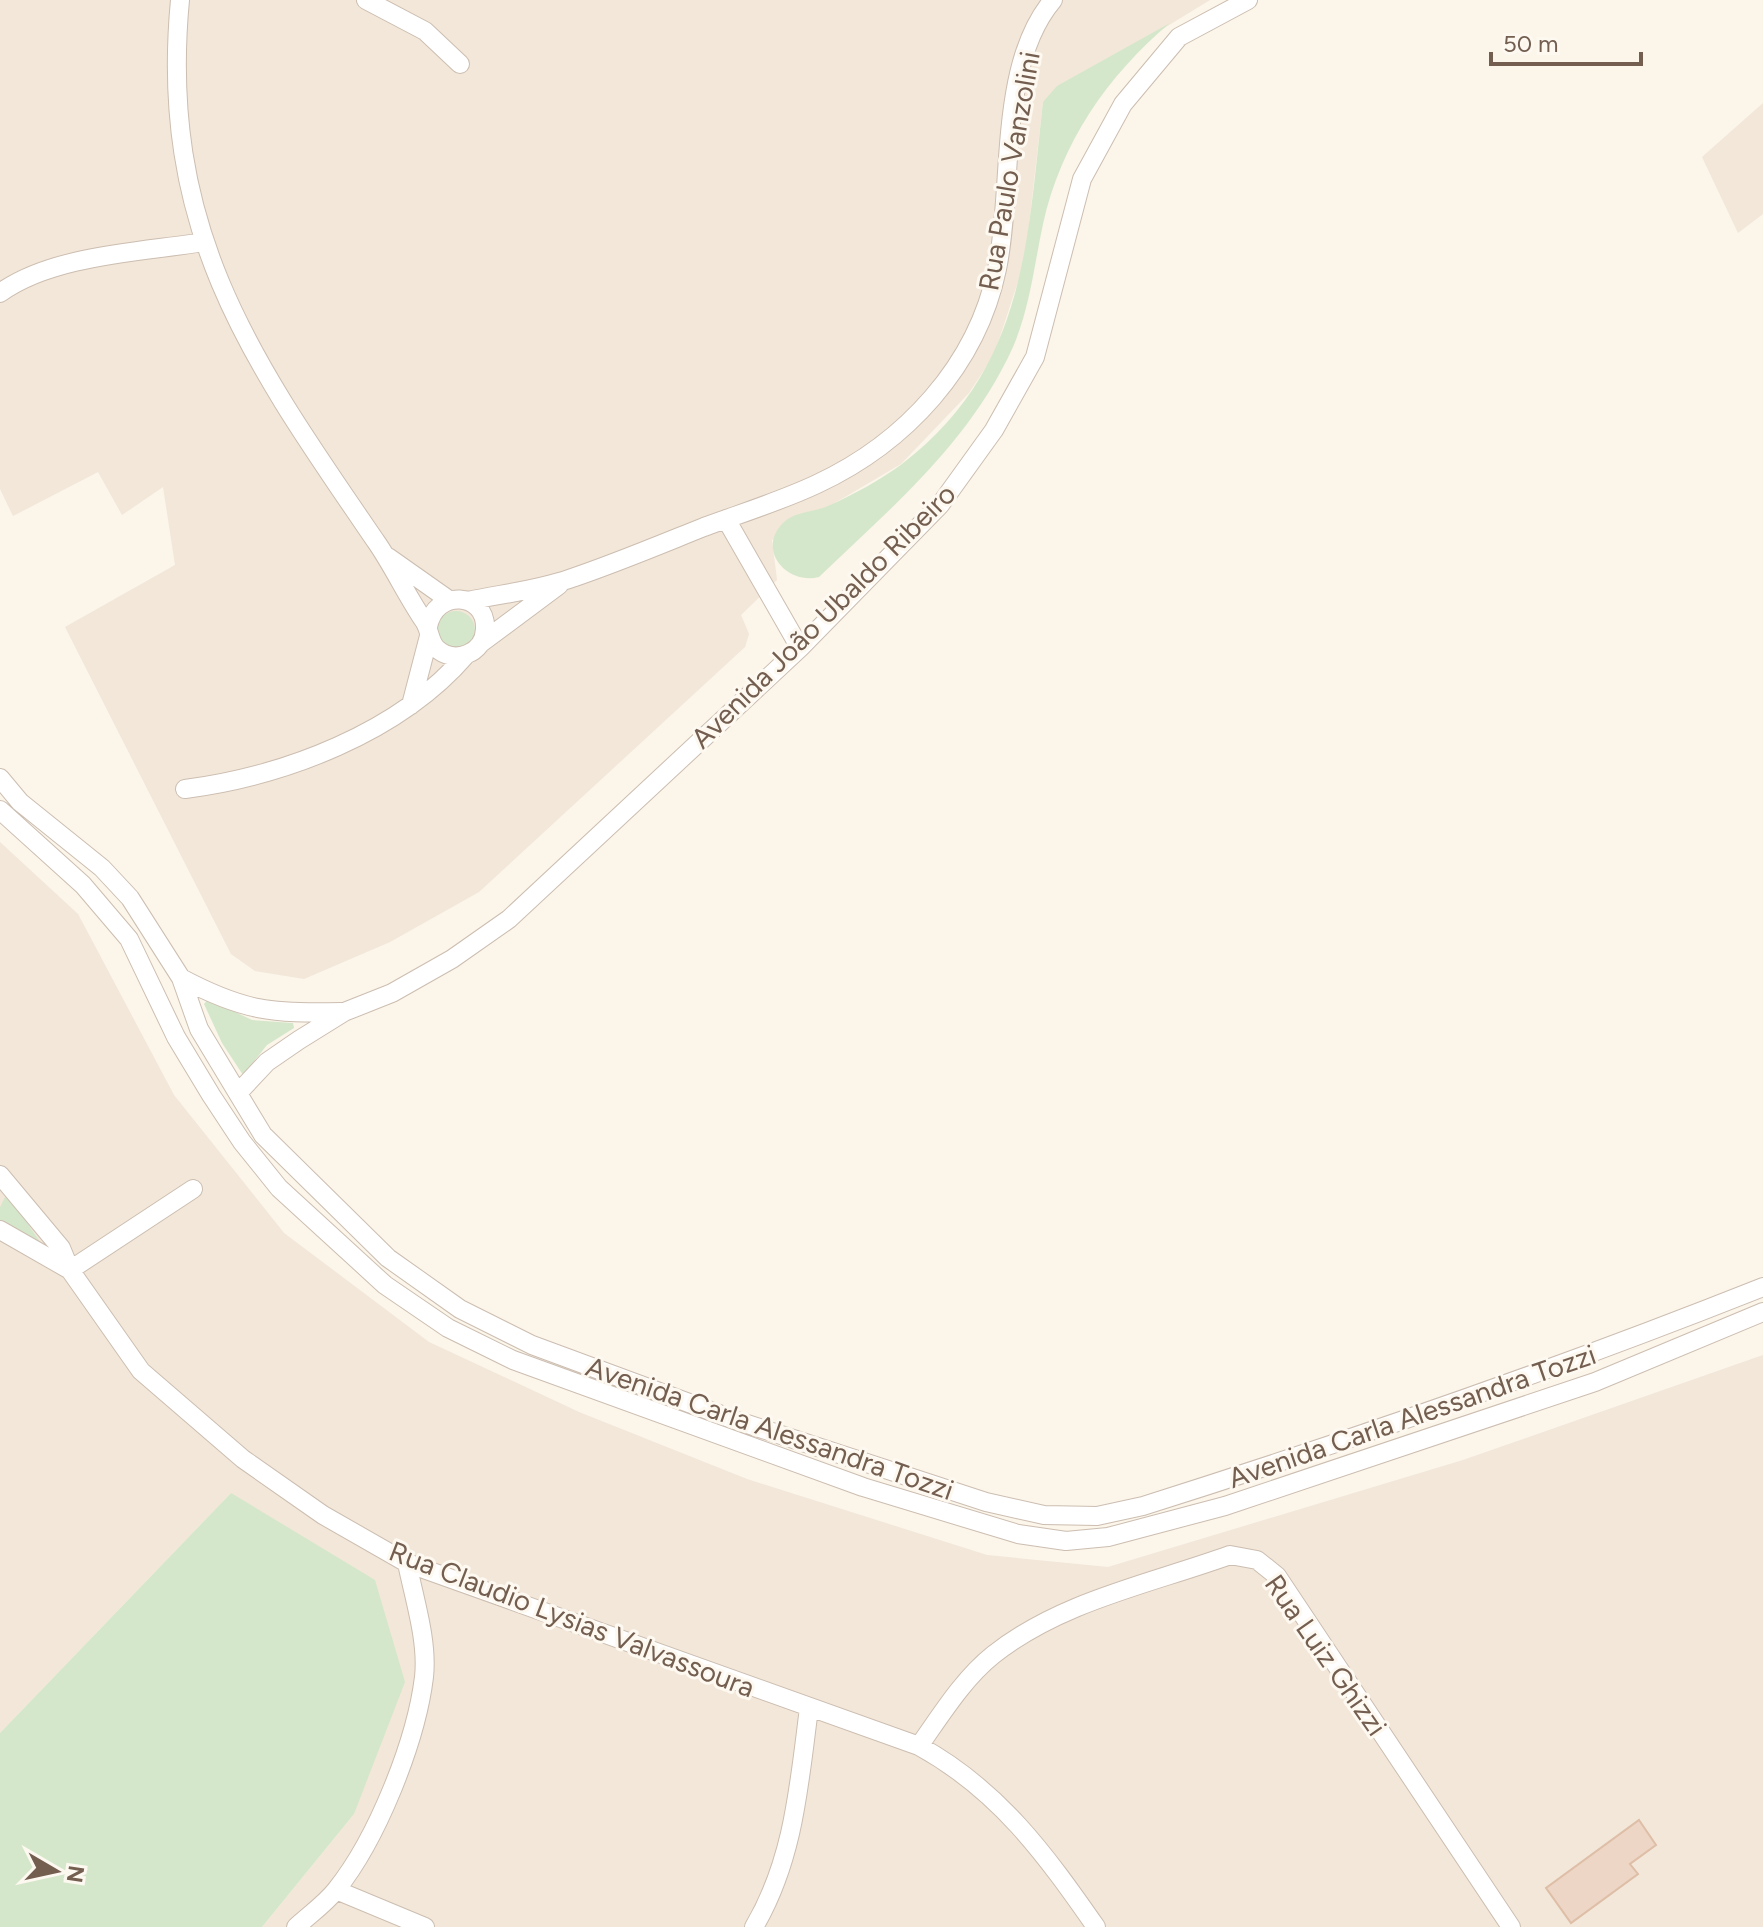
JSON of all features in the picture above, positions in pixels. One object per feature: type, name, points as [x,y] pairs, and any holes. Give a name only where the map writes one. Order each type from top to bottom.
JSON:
[{"type":"street","points":[[180,0],[177,98],[184,162],[218,284],[255,357],[386,555],[433,644],[448,656],[466,655]]},
{"type":"street","points":[[366,0],[425,31],[460,64]]},
{"type":"street","name":"Rua Paulo Vanzolini","points":[[459,600],[566,580],[817,484],[874,453],[911,423],[955,368],[980,324],[997,269],[1022,63],[1034,30],[1053,0]]},
{"type":"street","name":"Avenida João Ubaldo Ribeiro","points":[[238,1093],[267,1062],[344,1012],[392,993],[440,966],[509,919],[800,648],[940,505],[994,430],[1035,357],[1082,179],[1123,104],[1179,37],[1248,0]]},
{"type":"street","points":[[0,293],[16,281],[63,265],[204,242]]},
{"type":"street","points":[[726,519],[800,648]]},
{"type":"street","points":[[185,789],[235,783],[358,735],[411,705],[448,676],[481,643],[485,624],[482,614],[386,555]]},
{"type":"street","name":"Rua Paulo Vanzolini","points":[[481,643],[566,580]]},
{"type":"street","points":[[411,705],[434,610],[459,600]]},
{"type":"street","name":"Avenida Carla Alessandra Tozzi","points":[[0,778],[20,802],[102,868],[130,898],[181,978],[199,1029],[263,1135],[388,1258],[460,1309],[532,1345],[735,1420],[986,1502],[1044,1515],[1097,1516],[1143,1506],[1576,1361],[1763,1287]]},
{"type":"street","name":"Avenida Carla Alessandra Tozzi","points":[[0,810],[83,885],[129,939],[176,1037],[242,1142],[279,1188],[385,1285],[448,1328],[513,1360],[835,1477],[1018,1534],[1066,1541],[1108,1537],[1225,1506],[1595,1382],[1763,1312]]},
{"type":"street","name":"Avenida João Ubaldo Ribeiro","points":[[181,978],[246,1008],[279,1014],[344,1012]]},
{"type":"street","name":"Rua Claudio Lysias Valvassoura","points":[[0,1175],[61,1248],[70,1270],[141,1371],[254,1467],[323,1515],[407,1563],[919,1746],[954,1765],[999,1803],[1039,1846],[1096,1927]]},
{"type":"street","points":[[70,1270],[193,1189]]},
{"type":"street","name":"Rua Claudio Lysias Valvassoura","points":[[0,1230],[70,1270]]},
{"type":"street","name":"Rua Luiz Ghizzi","points":[[919,1746],[952,1698],[990,1657],[1026,1631],[1069,1610],[1230,1555],[1257,1560],[1277,1576],[1511,1927]]},
{"type":"street","points":[[296,1927],[336,1890],[376,1822],[410,1743],[424,1675],[420,1627],[407,1563]]},
{"type":"street","points":[[754,1927],[779,1881],[792,1833],[809,1708]]},
{"type":"street","points":[[336,1890],[425,1927]]},
{"type":"shaded area","points":[[0,0],[1210,0],[1043,102],[1025,260],[994,355],[969,393],[901,464],[772,540],[777,580],[741,615],[749,634],[745,647],[479,892],[390,942],[304,979],[255,971],[231,954],[65,627],[175,565],[163,487],[122,515],[98,472],[13,516],[0,489]]},
{"type":"shaded area","points":[[1763,103],[1763,214],[1738,233],[1702,157]]},
{"type":"shaded area","points":[[0,842],[78,914],[174,1095],[284,1233],[429,1342],[579,1412],[747,1479],[987,1555],[1108,1567],[1463,1460],[1763,1355],[1763,1927],[262,1927],[354,1814],[231,1493],[0,1733]]},
{"type":"green space","points":[[1170,23],[1126,65],[1074,139],[1051,194],[1019,332],[975,413],[901,499],[819,577],[796,576],[786,571],[774,554],[773,544],[775,533],[783,523],[847,497],[902,464],[943,427],[974,387],[997,345],[1013,300],[1032,205],[1043,102],[1057,86]]},
{"type":"green space","points":[[456,611],[469,617],[475,630],[469,643],[456,649],[443,643],[437,630],[443,617]]},
{"type":"green space","points":[[208,999],[252,1020],[293,1023],[294,1028],[267,1045],[243,1075],[222,1043],[204,1004]]},
{"type":"green space","points":[[7,1193],[40,1242],[37,1245],[0,1221],[0,1207]]},
{"type":"green space","points":[[231,1493],[375,1580],[405,1682],[354,1814],[262,1927],[0,1927],[0,1733]]},
{"type":"building","points":[[1639,1820],[1656,1845],[1630,1864],[1638,1874],[1571,1923],[1546,1888]]}]
